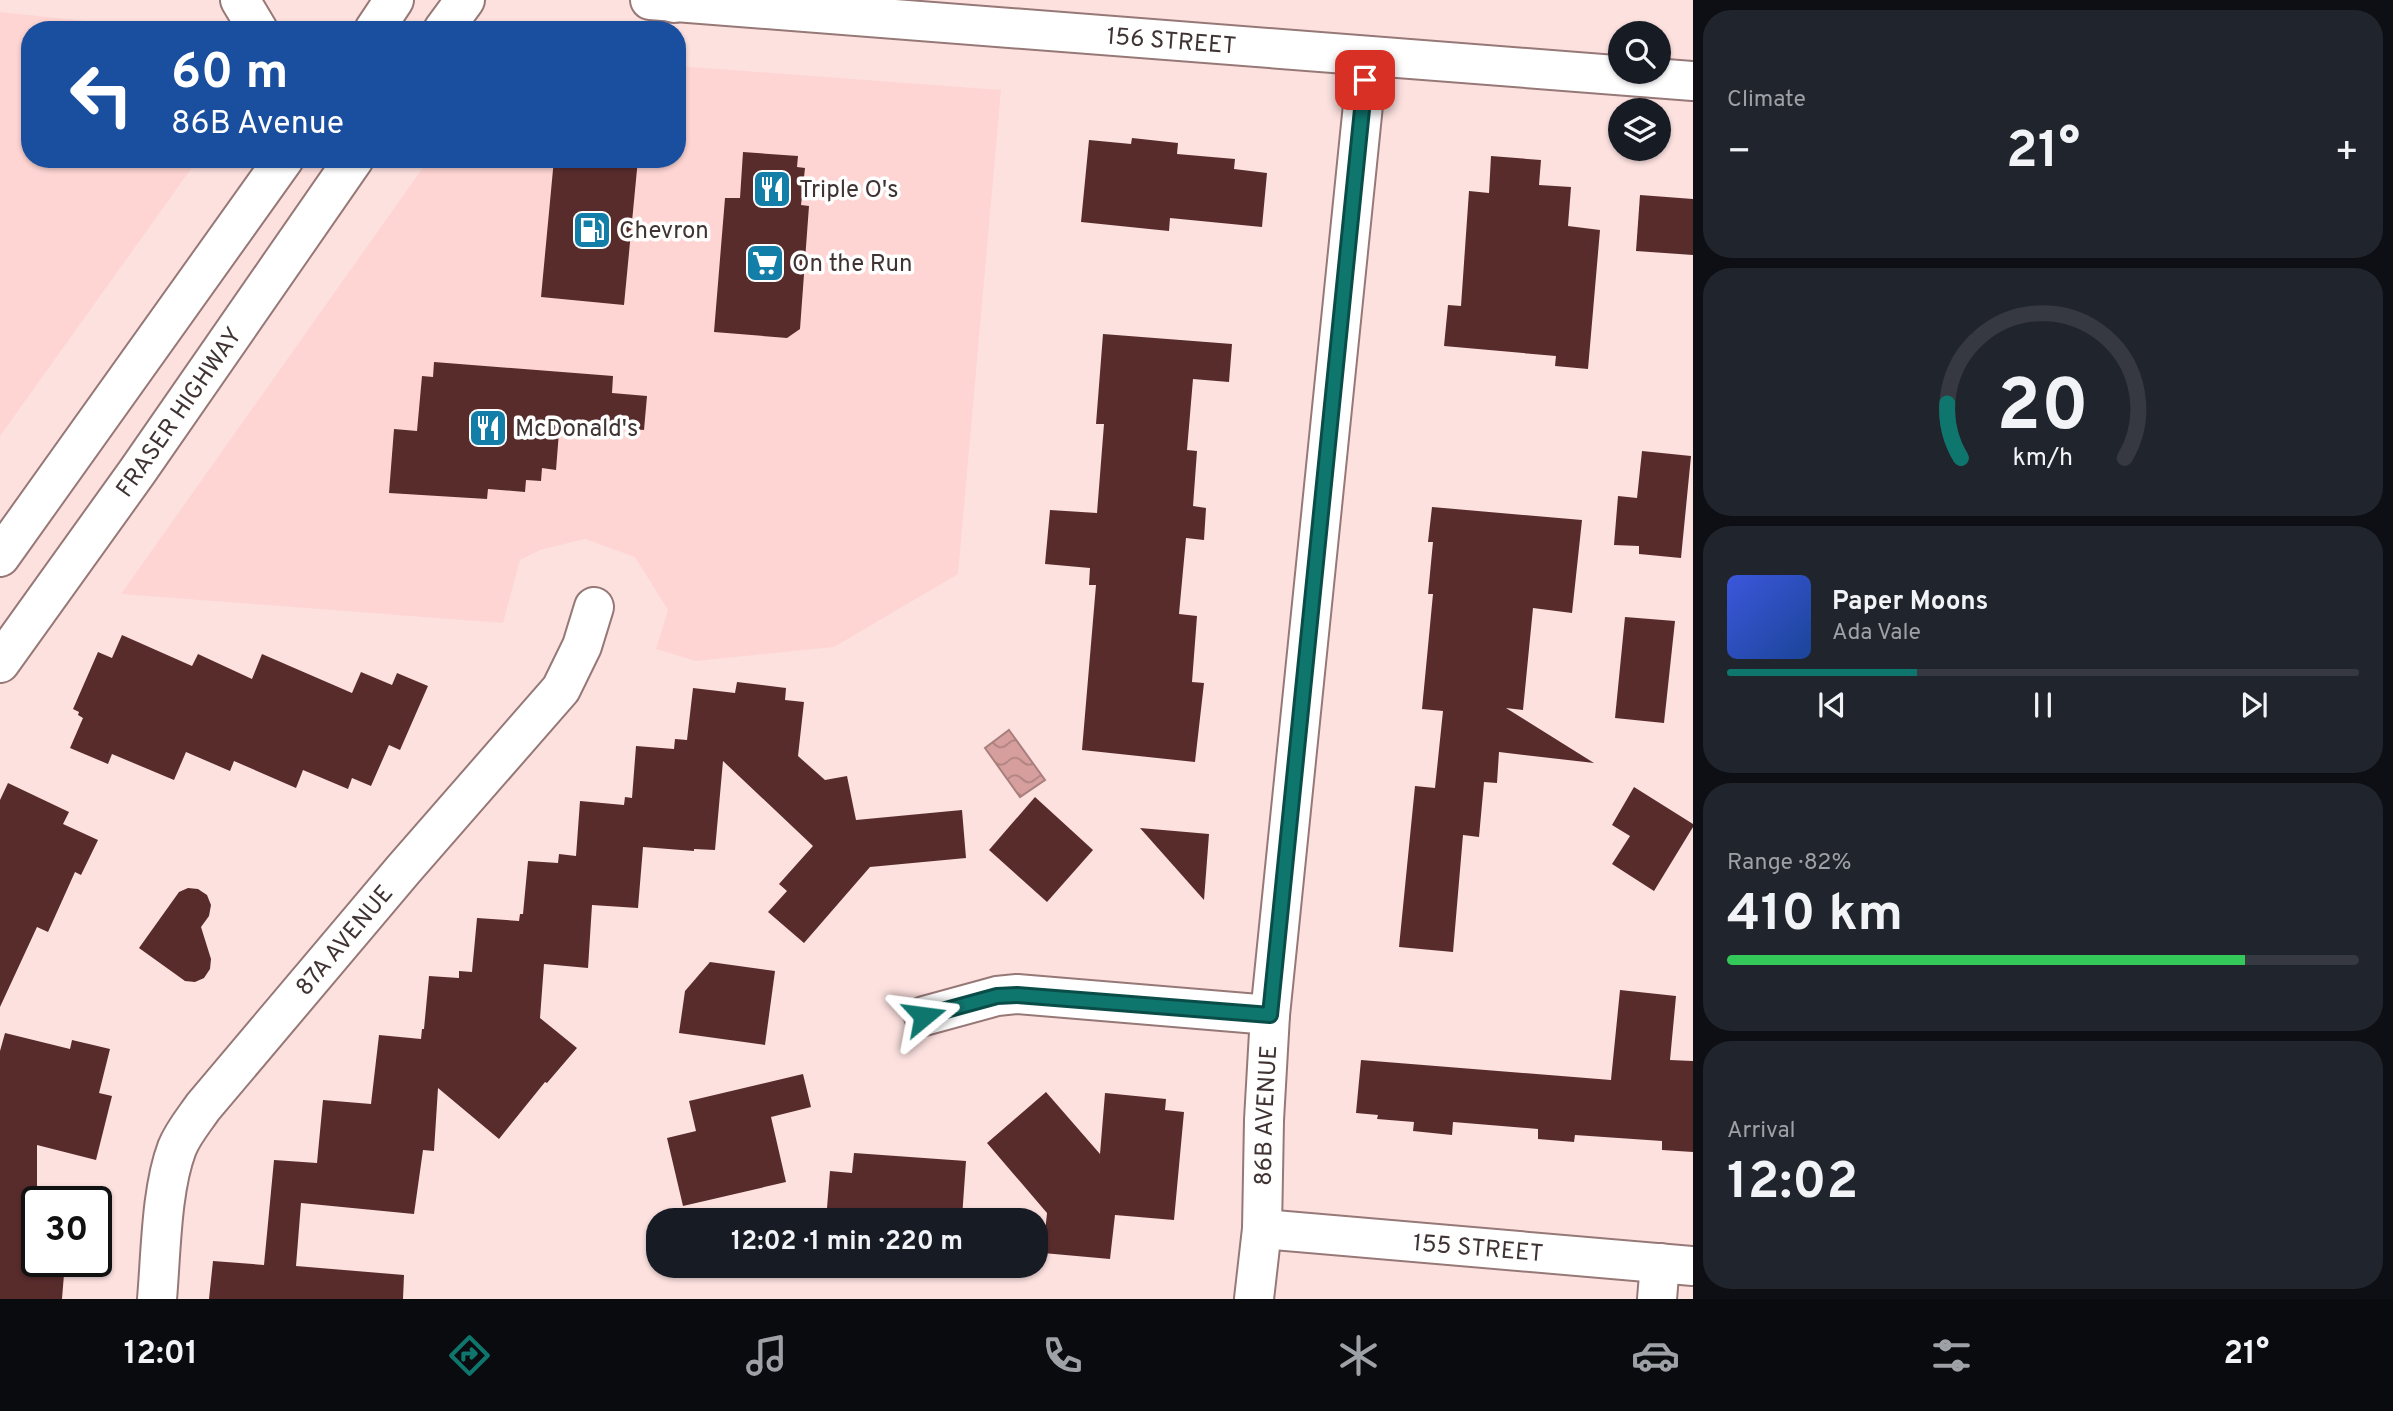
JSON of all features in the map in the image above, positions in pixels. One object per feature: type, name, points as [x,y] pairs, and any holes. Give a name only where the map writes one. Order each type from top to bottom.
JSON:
[{"type":"street","points":[[240,0],[253,21]]},
{"type":"street","points":[[380,21],[394,0]]},
{"type":"street","points":[[450,21],[465,0]]},
{"type":"street","name":"156 STREET","points":[[665,1],[1693,81]]},
{"type":"street","name":"86B AVENUE","points":[[1254,1299],[1262,1229],[1270,1015],[1368,56]]},
{"type":"street","points":[[0,557],[278,168]]},
{"type":"street","name":"FRASER HIGHWAY","points":[[0,663],[137,472],[348,168]]},
{"type":"street","name":"87A AVENUE","points":[[157,1299],[167,1195],[173,1162],[185,1133],[203,1107],[403,870],[561,689],[582,646],[594,607]]},
{"type":"street","points":[[924,1016],[997,996],[1017,995],[1270,1015]]},
{"type":"street","name":"155 STREET","points":[[1262,1229],[1670,1276]]},
{"type":"shaded area","points":[[0,12],[86,21],[21,21],[21,168],[192,168],[0,436]]},
{"type":"shaded area","points":[[686,67],[1001,90],[958,574],[834,647],[696,661],[656,649],[668,610],[635,557],[585,539],[540,550],[520,560],[503,623],[121,594],[423,168],[686,168]]},
{"type":"water","points":[[1009,730],[1045,780],[1020,797],[985,748]]},
{"type":"building","points":[[1132,138],[1178,143],[1177,154],[1235,159],[1234,169],[1267,173],[1262,227],[1170,218],[1169,231],[1081,222],[1089,140],[1131,144]]},
{"type":"building","points":[[743,152],[798,156],[797,167],[805,168],[801,205],[809,206],[800,329],[787,338],[714,332],[725,198],[740,198]]},
{"type":"building","points":[[1491,156],[1541,160],[1539,185],[1571,187],[1568,226],[1600,230],[1588,369],[1555,366],[1556,356],[1444,346],[1448,305],[1461,306],[1469,191],[1489,193]]},
{"type":"building","points":[[553,168],[637,168],[624,305],[541,297]]},
{"type":"building","points":[[1640,195],[1693,199],[1693,255],[1636,251]]},
{"type":"building","points":[[1103,334],[1232,344],[1229,382],[1193,379],[1187,450],[1197,451],[1193,506],[1206,508],[1204,540],[1186,538],[1179,614],[1197,616],[1192,682],[1204,683],[1195,762],[1082,750],[1096,585],[1089,585],[1090,568],[1045,564],[1050,510],[1097,513],[1104,424],[1096,424]]},
{"type":"building","points":[[434,362],[613,376],[612,393],[647,396],[644,430],[621,428],[621,437],[559,432],[556,470],[542,468],[541,481],[526,480],[525,492],[488,489],[487,499],[389,493],[394,429],[417,431],[422,376],[433,377]]},
{"type":"building","points":[[1642,451],[1691,456],[1681,558],[1639,554],[1639,546],[1614,545],[1618,496],[1637,498]]},
{"type":"building","points":[[1432,507],[1582,520],[1572,613],[1533,608],[1523,710],[1506,708],[1594,763],[1499,752],[1497,783],[1484,782],[1479,837],[1463,835],[1453,952],[1399,947],[1415,786],[1435,788],[1443,711],[1422,709],[1433,594],[1428,594],[1433,542],[1428,542]]},
{"type":"building","points":[[1625,617],[1675,621],[1664,723],[1615,718]]},
{"type":"building","points":[[122,635],[192,666],[198,654],[252,679],[262,654],[352,693],[361,672],[392,685],[397,673],[428,686],[400,750],[389,745],[371,786],[352,778],[348,789],[303,770],[296,788],[234,761],[230,771],[186,752],[174,780],[112,754],[108,764],[70,748],[83,718],[73,709],[98,652],[112,658]]},
{"type":"building","points":[[737,682],[786,688],[785,700],[804,702],[798,756],[825,780],[847,776],[856,820],[962,810],[966,858],[870,867],[804,943],[768,912],[787,891],[779,884],[813,846],[723,761],[715,850],[643,847],[638,908],[592,905],[588,968],[544,964],[540,1018],[577,1048],[547,1083],[545,1082],[499,1139],[438,1088],[434,1151],[423,1150],[414,1214],[301,1203],[296,1266],[404,1275],[403,1299],[209,1299],[213,1261],[264,1265],[274,1160],[317,1163],[323,1100],[371,1104],[379,1035],[421,1039],[429,976],[459,978],[459,971],[472,972],[477,918],[519,921],[520,914],[523,914],[528,861],[558,863],[559,854],[576,856],[580,801],[624,805],[625,797],[632,798],[636,746],[674,749],[675,739],[687,740],[693,688],[735,693]]},
{"type":"building","points":[[8,783],[69,812],[63,824],[98,840],[81,875],[75,872],[48,932],[37,927],[0,1007],[0,800]]},
{"type":"building","points":[[1634,787],[1693,824],[1654,891],[1612,864],[1630,836],[1612,825]]},
{"type":"building","points":[[1035,797],[1093,850],[1047,902],[989,850]]},
{"type":"building","points":[[1140,828],[1209,834],[1204,900]]},
{"type":"building","points":[[188,888],[198,889],[207,895],[211,905],[209,916],[201,927],[211,959],[210,969],[204,978],[195,982],[185,981],[139,948],[179,892]]},
{"type":"building","points":[[710,962],[775,971],[765,1045],[679,1033],[685,991]]},
{"type":"building","points":[[1620,990],[1676,996],[1670,1060],[1693,1061],[1693,1152],[1662,1150],[1662,1141],[1575,1135],[1574,1142],[1538,1139],[1538,1129],[1453,1122],[1452,1135],[1413,1131],[1414,1122],[1377,1119],[1378,1115],[1356,1113],[1361,1060],[1611,1080]]},
{"type":"building","points":[[5,1033],[70,1049],[72,1040],[110,1049],[99,1093],[112,1096],[96,1160],[37,1145],[37,1186],[21,1186],[21,1277],[64,1277],[62,1299],[0,1299],[0,1051]]},
{"type":"building","points":[[803,1074],[811,1107],[771,1117],[786,1182],[683,1206],[667,1138],[696,1131],[689,1101]]},
{"type":"building","points":[[1046,1092],[1100,1154],[1105,1093],[1166,1099],[1165,1110],[1184,1112],[1174,1220],[1115,1215],[1110,1259],[1048,1253],[1048,1208],[1043,1208],[987,1143]]},
{"type":"building","points":[[854,1153],[966,1161],[963,1208],[827,1208],[830,1171],[852,1173]]},
{"type":"place","name":"Triple O's","points":[[772,189]]},
{"type":"place","name":"Chevron","points":[[592,230]]},
{"type":"place","name":"On the Run","points":[[765,263]]},
{"type":"place","name":"McDonald's","points":[[488,428]]},
{"type":"route","points":[[924,1016],[979,1000],[1017,995],[1270,1015],[1365,80]]}]
